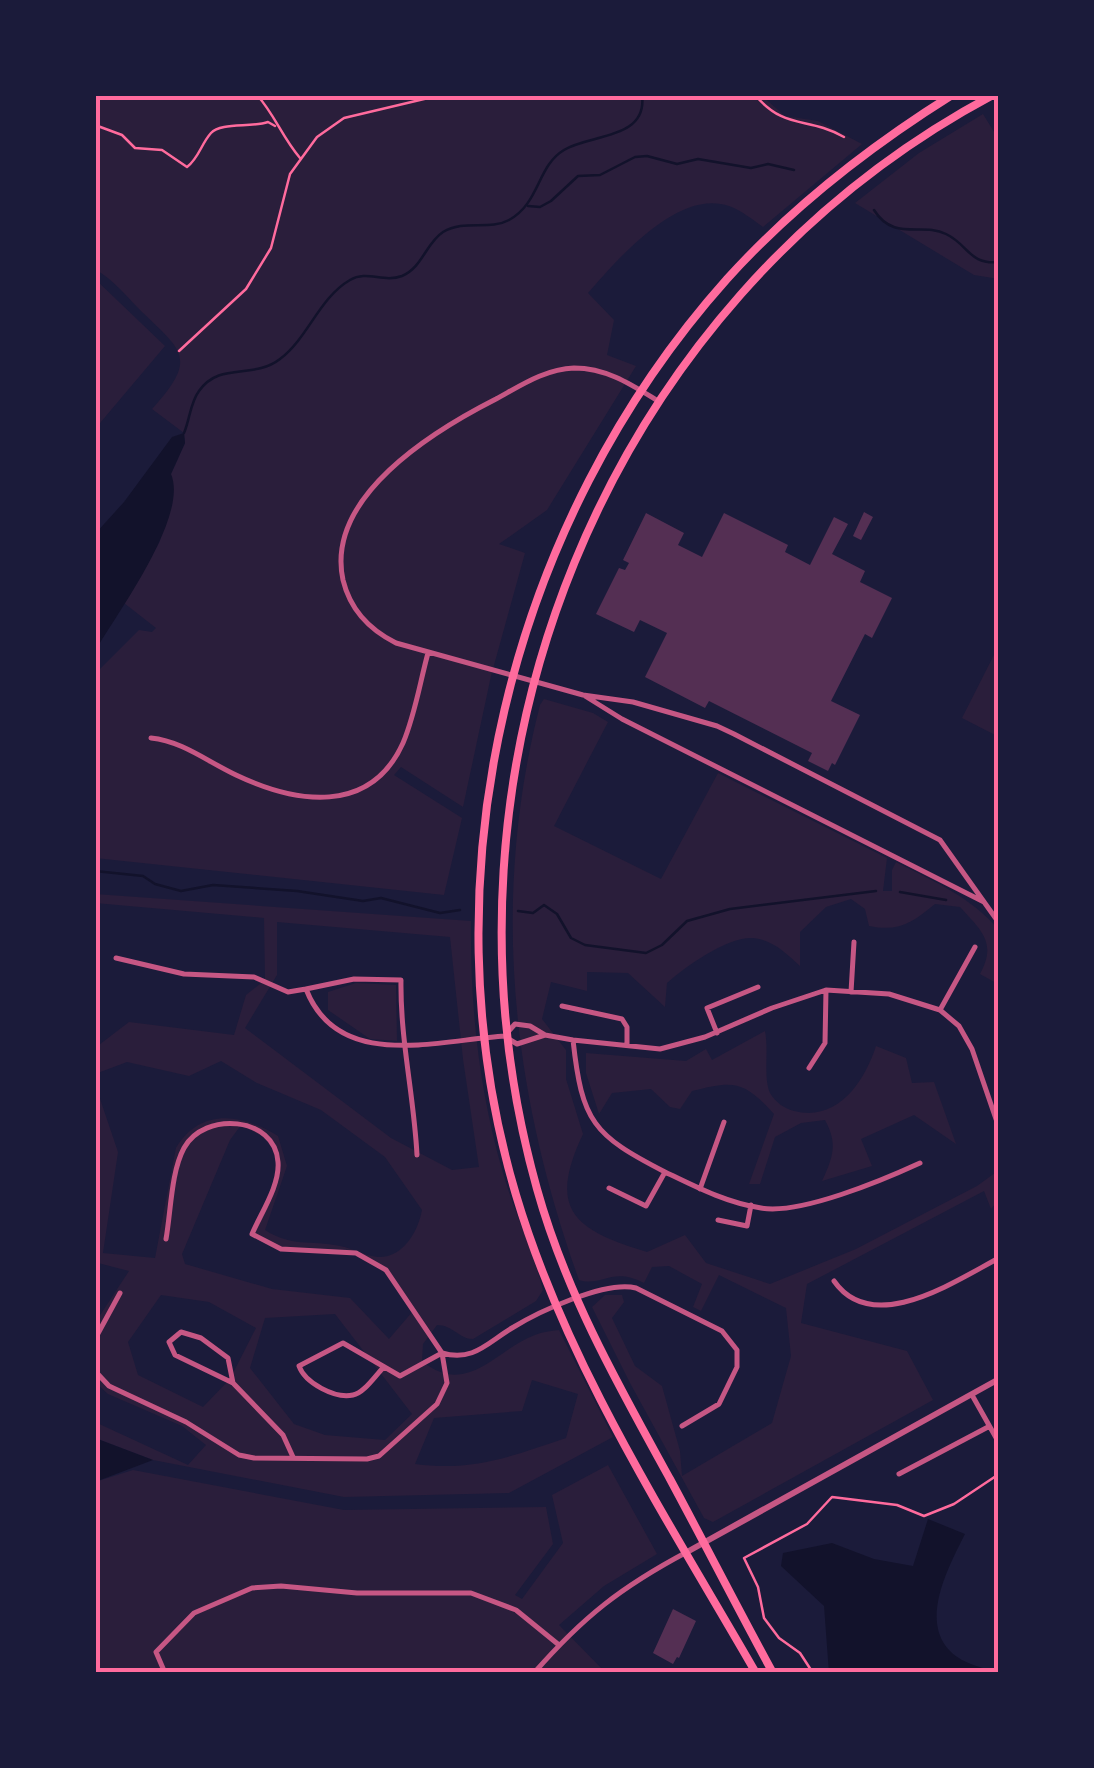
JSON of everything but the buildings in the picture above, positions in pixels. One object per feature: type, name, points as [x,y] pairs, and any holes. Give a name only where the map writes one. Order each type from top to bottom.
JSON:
[{"type":"main road","points":[[756,1673],[600,1395],[557,1307],[516,1192],[498,1119],[486,1038],[479,957],[482,842],[494,759],[513,675],[556,546],[602,455],[641,390],[705,305],[754,252],[832,179],[952,95]]},
{"type":"main road","points":[[773,1673],[604,1360],[555,1246],[528,1158],[505,1036],[500,925],[504,844],[515,761],[533,680],[560,596],[589,528],[658,401],[721,319],[774,260],[846,195],[914,143],[993,95]]},
{"type":"street","points":[[902,127],[914,143]]},
{"type":"street","points":[[658,401],[624,380],[576,368],[546,374],[437,432],[401,461],[351,517],[342,546],[342,577],[360,615],[383,636],[428,653],[583,694],[612,696],[717,726],[923,829],[947,846],[999,923]]},
{"type":"street","points":[[151,738],[178,744],[274,790],[317,799],[350,793],[376,778],[397,754],[409,726],[428,653]]},
{"type":"street","points":[[583,694],[622,719],[988,904]]},
{"type":"street","points":[[850,992],[854,942]]},
{"type":"street","points":[[940,1010],[975,947]]},
{"type":"street","points":[[116,958],[184,974],[254,977],[288,992],[354,979],[401,980],[400,1027],[413,1091],[417,1155]]},
{"type":"street","points":[[717,1033],[707,1008],[758,987]]},
{"type":"street","points":[[306,989],[318,1012],[351,1036],[373,1044],[404,1046],[505,1036],[517,1044],[533,1042],[545,1034]]},
{"type":"street","points":[[505,1036],[516,1024],[573,1040],[660,1049],[717,1033],[772,1008],[826,990],[889,994],[940,1010],[959,1026],[997,1122]]},
{"type":"street","points":[[809,1068],[825,1043],[826,990]]},
{"type":"street","points":[[562,1006],[622,1019],[627,1027],[627,1045]]},
{"type":"street","points":[[573,1040],[578,1088],[596,1126],[626,1151],[700,1190],[765,1210],[804,1204],[855,1189],[920,1163]]},
{"type":"street","points":[[700,1190],[724,1122]]},
{"type":"street","points":[[95,1371],[108,1386],[186,1422],[239,1455],[367,1459],[389,1449],[438,1404],[448,1383],[442,1353],[386,1270],[356,1254],[282,1249],[252,1234],[278,1175],[273,1142],[241,1124],[210,1125],[196,1133],[184,1148],[175,1171],[166,1239]]},
{"type":"street","points":[[608,1188],[646,1206],[665,1172]]},
{"type":"street","points":[[718,1220],[748,1226],[750,1206]]},
{"type":"street","points":[[834,1281],[855,1301],[898,1304],[934,1292],[999,1258]]},
{"type":"street","points":[[382,1368],[358,1394],[350,1396],[317,1386],[302,1376],[300,1366],[343,1343],[400,1376],[442,1353],[473,1354],[512,1328],[557,1307],[600,1288],[625,1285],[722,1331],[737,1350],[737,1367],[719,1404],[682,1426]]},
{"type":"street","points":[[95,1339],[120,1294]]},
{"type":"street","points":[[233,1382],[228,1358],[201,1338],[182,1332],[169,1342],[175,1355],[233,1382],[283,1435],[293,1458]]},
{"type":"street","points":[[534,1673],[608,1599],[999,1379]]},
{"type":"street","points":[[972,1394],[999,1443]]},
{"type":"street","points":[[899,1474],[988,1428]]},
{"type":"street","points":[[166,1673],[156,1652],[194,1614],[252,1588],[471,1593],[516,1610],[558,1645]]},
{"type":"path","points":[[257,95],[274,114],[275,126]]},
{"type":"path","points":[[179,350],[197,338],[246,288],[271,248],[290,174],[317,137],[344,118],[442,95]]},
{"type":"path","points":[[755,95],[780,118],[822,126],[844,136]]},
{"type":"path","points":[[95,125],[122,136],[134,148],[162,150],[187,167],[214,130],[268,122],[301,160]]},
{"type":"path","points":[[813,1673],[764,1618],[758,1587],[744,1558],[808,1524],[832,1498],[897,1505],[924,1516],[954,1504],[999,1474]]},
{"type":"shaded area","points":[[95,95],[761,95],[785,116],[818,121],[862,144],[763,227],[729,206],[709,203],[670,217],[632,246],[588,293],[614,320],[607,355],[636,366],[547,510],[499,544],[525,553],[491,676],[463,807],[401,767],[394,775],[462,818],[444,895],[95,858],[95,674],[139,630],[152,632],[156,628],[124,603],[160,541],[171,474],[185,443],[184,433],[152,409],[180,367],[175,347],[120,289],[95,269]]},
{"type":"shaded area","points":[[983,114],[999,140],[999,279],[974,275],[855,203],[919,153]]},
{"type":"shaded area","points":[[95,279],[165,346],[95,429]]},
{"type":"shaded area","points":[[184,433],[185,443],[171,474],[174,492],[161,538],[95,651],[95,534],[172,437]]},
{"type":"shaded area","points":[[999,645],[999,737],[962,718]]},
{"type":"shaded area","points":[[544,699],[593,713],[608,722],[554,826],[661,879],[718,773],[887,858],[883,891],[892,891],[896,862],[964,899],[999,930],[999,991],[996,983],[980,974],[987,954],[985,938],[960,907],[935,904],[905,924],[880,928],[869,926],[865,909],[851,899],[826,907],[800,932],[800,966],[766,941],[752,938],[731,942],[695,961],[667,983],[665,1007],[628,973],[587,972],[587,991],[551,982],[542,1019],[566,1050],[566,1079],[583,1134],[572,1160],[568,1199],[585,1225],[622,1244],[647,1252],[685,1235],[706,1263],[770,1284],[856,1249],[977,1186],[999,1170],[999,1199],[991,1209],[984,1191],[807,1284],[801,1323],[907,1351],[933,1400],[713,1522],[704,1518],[592,1307],[605,1295],[622,1295],[624,1302],[612,1318],[635,1366],[662,1386],[680,1451],[682,1476],[772,1423],[791,1356],[786,1308],[719,1275],[701,1311],[693,1307],[702,1284],[669,1266],[652,1267],[644,1283],[624,1276],[579,1280],[538,1139],[516,996],[516,851],[525,778]]},
{"type":"shaded area","points":[[95,894],[471,921],[474,1017],[488,1111],[507,1188],[543,1290],[536,1301],[473,1339],[437,1325],[423,1344],[422,1361],[453,1375],[467,1373],[535,1335],[559,1330],[613,1437],[509,1493],[344,1497],[153,1460],[95,1438],[95,1422],[188,1465],[206,1445],[182,1426],[108,1394],[95,1382],[95,1323],[129,1271],[95,1265],[99,1171],[95,1159],[95,1084],[118,1152],[103,1253],[155,1258],[176,1148],[197,1126],[223,1118],[250,1123],[278,1136],[287,1166],[265,1230],[274,1235],[387,1256],[408,1242],[422,1210],[385,1157],[321,1110],[257,1083],[221,1061],[189,1076],[127,1062],[95,1074],[95,1048],[129,1022],[234,1035],[246,995],[265,980],[264,918],[95,903]],"holes":[[[277,922],[450,937],[479,1167],[452,1170],[391,1138],[245,1028],[277,975]],[[241,1125],[273,1142],[278,1175],[252,1234],[281,1249],[356,1254],[386,1270],[413,1311],[389,1339],[350,1298],[272,1289],[185,1264],[182,1254],[230,1140]],[[161,1295],[209,1302],[256,1328],[230,1379],[203,1407],[138,1375],[128,1342]],[[335,1314],[412,1414],[385,1440],[325,1435],[294,1424],[250,1368],[265,1318]],[[532,1380],[578,1394],[566,1438],[474,1464],[415,1464],[434,1418],[522,1411]]]},
{"type":"shaded area","points":[[356,983],[396,985],[397,1041],[370,1039],[328,1010],[328,992]]},
{"type":"shaded area","points":[[765,1031],[768,1087],[784,1107],[809,1113],[836,1105],[856,1086],[876,1046],[906,1058],[912,1083],[934,1082],[956,1144],[914,1115],[861,1139],[872,1166],[822,1181],[829,1165],[832,1136],[825,1120],[801,1123],[775,1137],[760,1184],[749,1184],[774,1114],[746,1089],[719,1085],[692,1091],[680,1109],[670,1107],[651,1089],[612,1093],[599,1114],[586,1073],[586,1053],[686,1061],[706,1049],[712,1060]]},
{"type":"shaded area","points":[[95,1438],[153,1460],[95,1482]]},
{"type":"shaded area","points":[[608,1465],[657,1554],[604,1586],[559,1625],[606,1673],[95,1673],[95,1482],[133,1470],[344,1510],[546,1507],[553,1544],[515,1595],[522,1599],[563,1543],[552,1495]]},
{"type":"shaded area","points":[[928,1519],[965,1534],[938,1600],[939,1634],[947,1648],[962,1660],[999,1673],[829,1673],[824,1606],[781,1566],[783,1553],[832,1543],[874,1559],[913,1566]]},
{"type":"waterway","points":[[184,433],[194,401],[207,382],[227,373],[259,369],[280,359],[330,297],[350,280],[402,276],[443,232],[509,220],[527,204],[555,157],[575,145],[627,128],[641,110],[642,95]]},
{"type":"waterway","points":[[528,206],[540,207],[551,201],[578,176],[600,175],[635,157],[677,164],[698,159],[751,168],[768,164],[794,170]]},
{"type":"waterway","points":[[874,210],[890,226],[937,231],[954,238],[975,257],[999,262]]},
{"type":"waterway","points":[[95,871],[143,876],[155,884],[181,891],[213,885],[363,901],[381,898],[440,913],[460,910]]},
{"type":"waterway","points":[[518,911],[533,913],[544,905],[557,914],[571,938],[585,945],[646,953],[662,945],[687,921],[730,909],[876,891]]},
{"type":"waterway","points":[[900,892],[946,900]]}]
